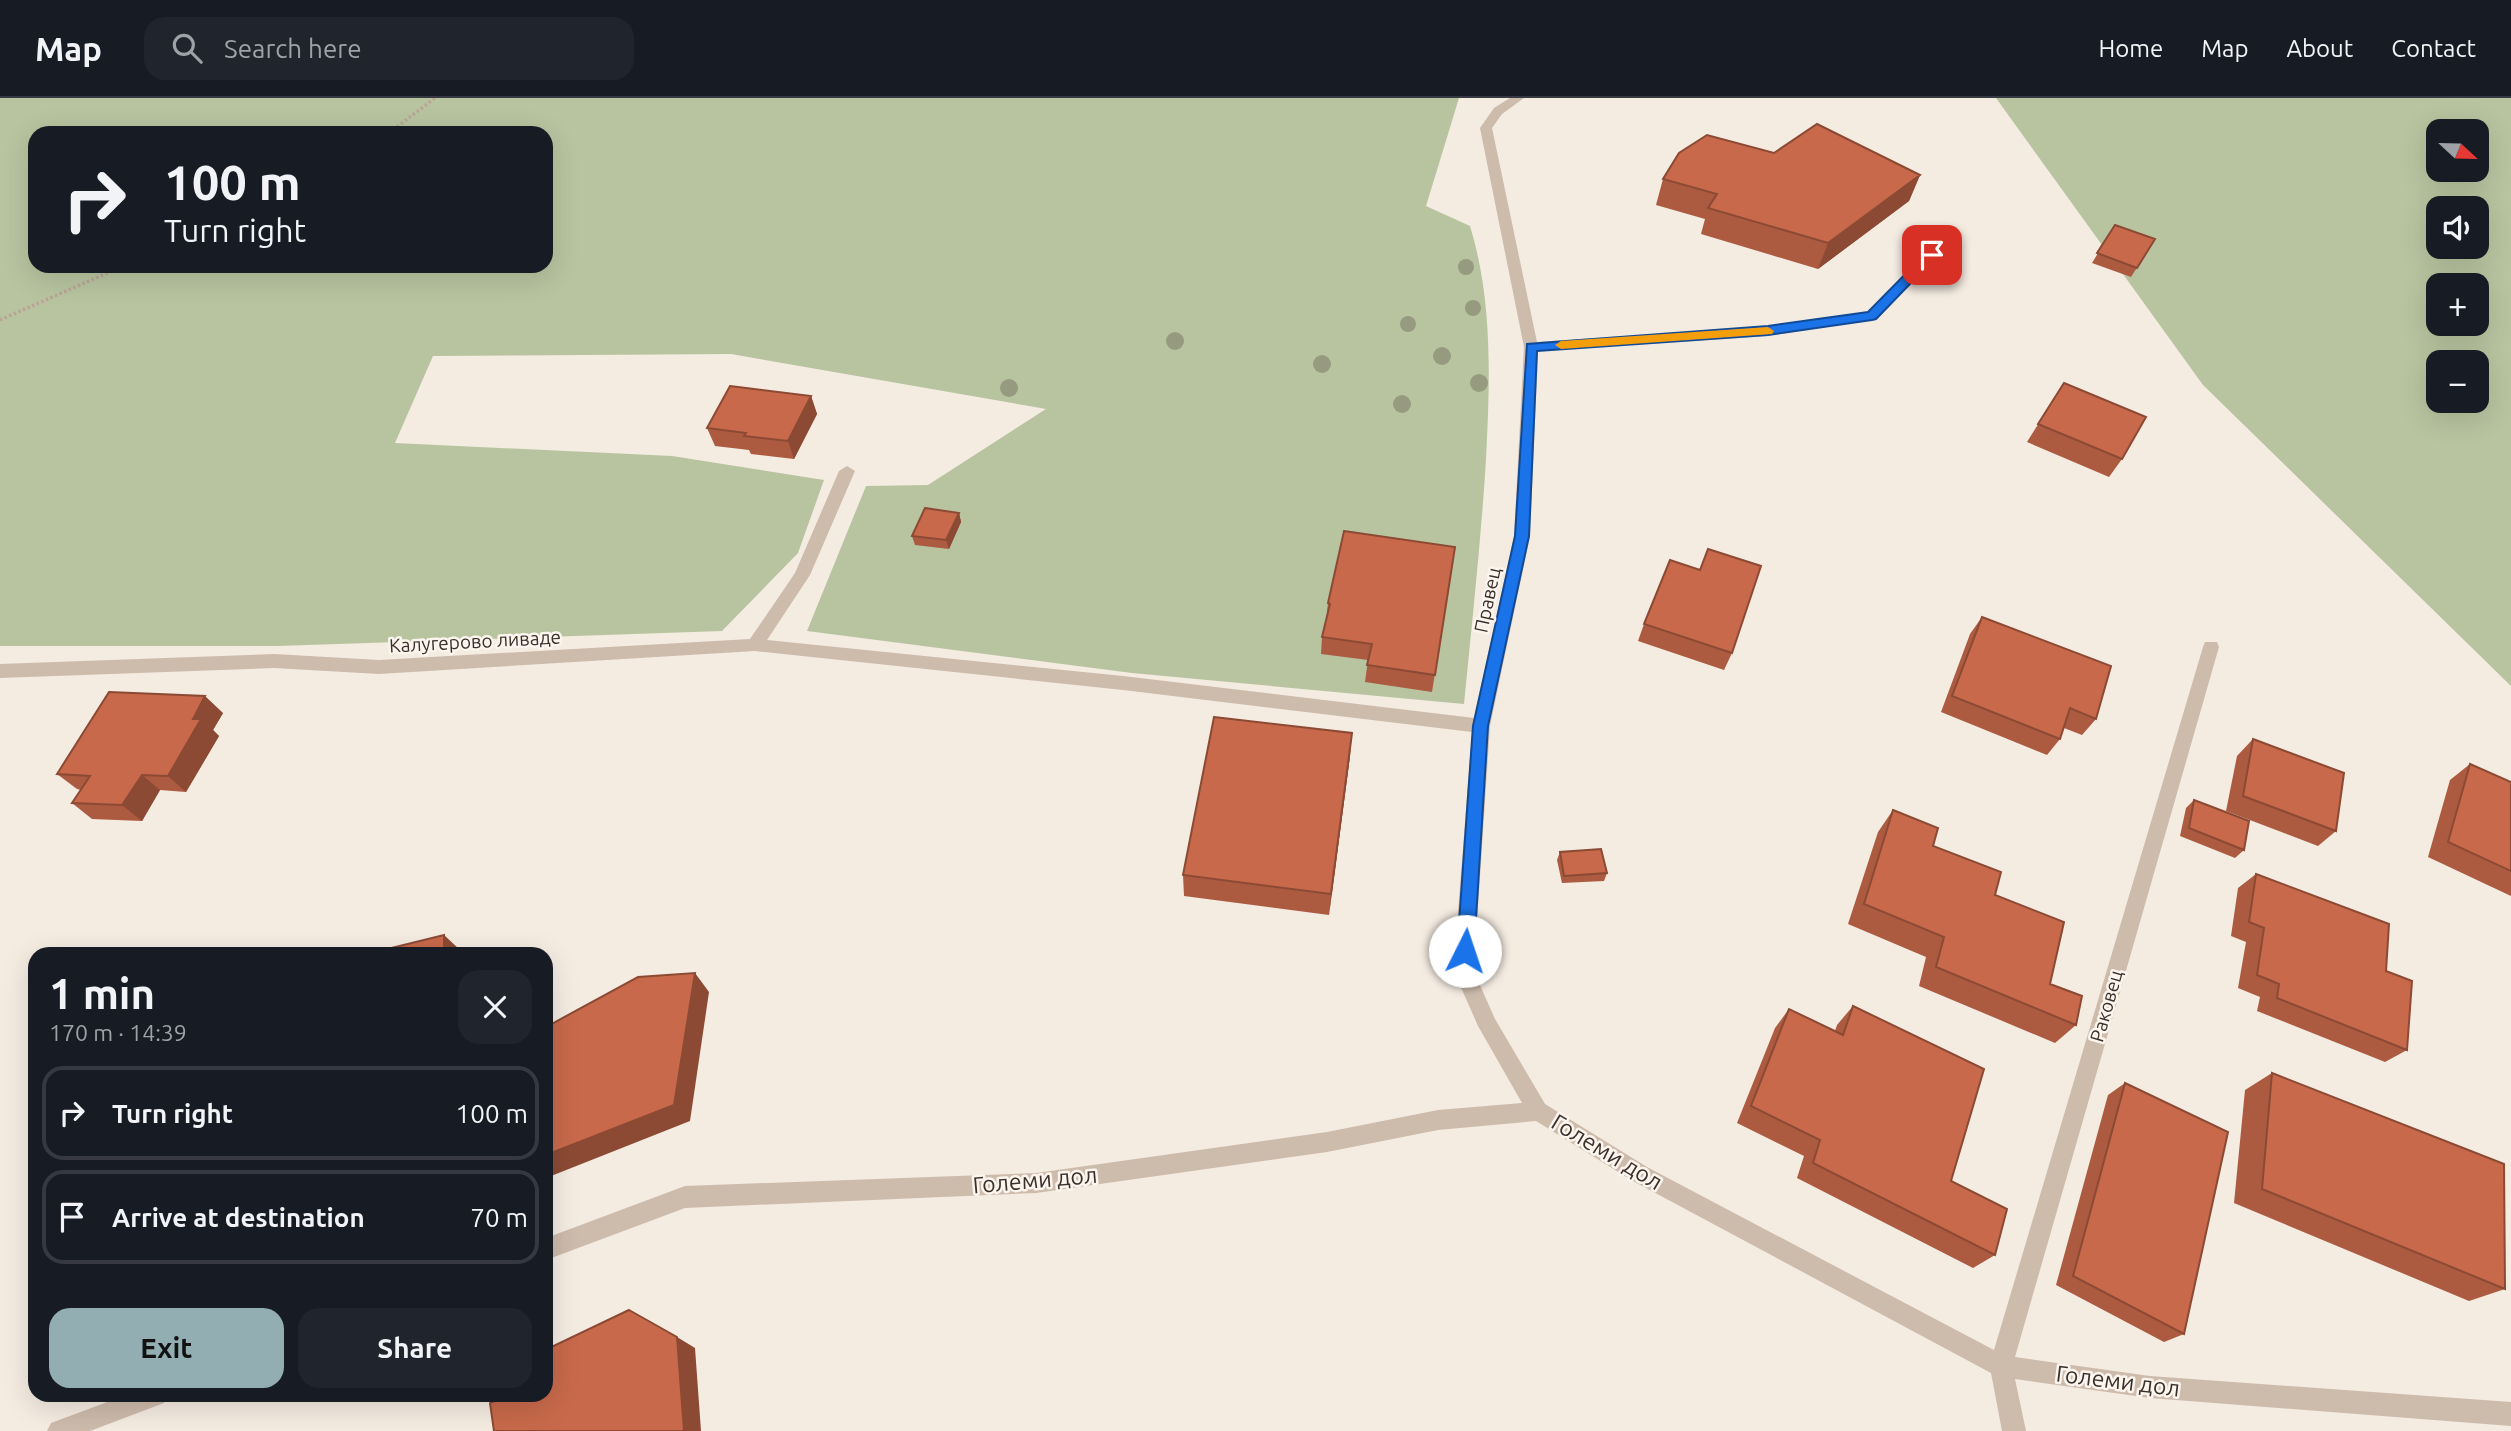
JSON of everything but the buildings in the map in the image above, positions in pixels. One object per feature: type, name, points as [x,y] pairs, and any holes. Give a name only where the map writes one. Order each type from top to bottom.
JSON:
[{"type":"street","name":"Правец","points":[[1518,98],[1498,111],[1486,128],[1531,347],[1522,536],[1481,726],[1465,951],[1469,983],[1488,1026],[1538,1111]]},
{"type":"street","points":[[1531,347],[1768,331],[1872,316],[1932,255]]},
{"type":"street","points":[[755,645],[802,575],[847,471]]},
{"type":"street","name":"Калугерово ливаде","points":[[0,671],[274,662],[379,667],[755,645],[1122,683],[1481,726]]},
{"type":"street","name":"Раковец","points":[[2001,1366],[2211,647]]},
{"type":"street","name":"Големи дол","points":[[553,1246],[685,1197],[1036,1183],[1327,1142],[1438,1120],[1538,1111],[1640,1174],[2001,1366],[2150,1387],[2511,1414]]},
{"type":"street","points":[[2001,1366],[2014,1431]]},
{"type":"street","points":[[59,1431],[137,1402]]},
{"type":"path","points":[[397,126],[435,98]]},
{"type":"path","points":[[0,320],[107,273]]},
{"type":"green space","points":[[0,98],[1459,98],[1426,206],[1470,226],[1483,283],[1486,312],[1489,371],[1486,459],[1464,704],[1132,673],[807,631],[866,486],[928,485],[1046,409],[731,354],[433,356],[395,443],[672,456],[824,480],[798,553],[722,631],[278,646],[0,646]]},
{"type":"green space","points":[[1996,98],[2511,98],[2511,686],[2203,385]]},
{"type":"slow traffic","points":[[1561,345],[1768,331]]},
{"type":"route","points":[[1465,951],[1481,726],[1522,536],[1531,347],[1768,331],[1872,316],[1932,255]]}]
